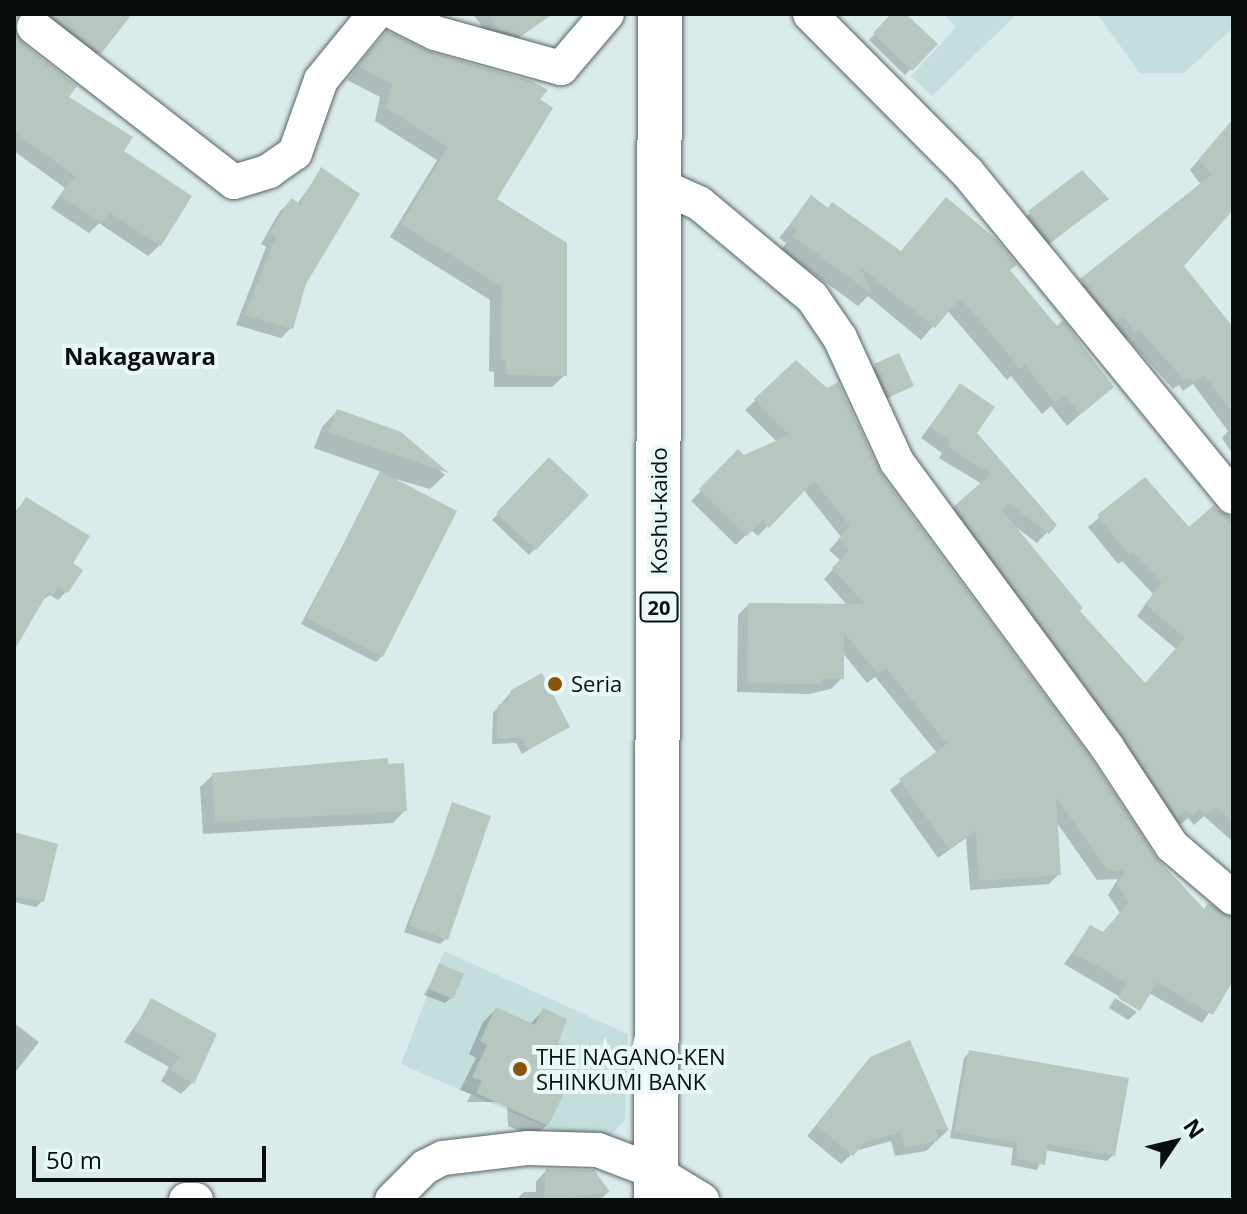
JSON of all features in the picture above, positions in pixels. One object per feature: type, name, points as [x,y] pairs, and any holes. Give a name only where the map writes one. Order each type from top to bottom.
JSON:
[{"type":"highway","name":"Koshu-kaido","points":[[656,1186],[660,14]]},
{"type":"street","points":[[34,27],[234,182],[269,171],[295,153],[321,80],[375,14]]},
{"type":"street","points":[[397,14],[435,33],[561,68],[607,14]]},
{"type":"street","points":[[810,14],[967,172],[1233,497]]},
{"type":"street","points":[[661,186],[699,203],[812,297],[840,338],[897,462],[1107,747],[1172,846],[1233,898]]},
{"type":"street","points":[[392,1200],[425,1167],[443,1158],[528,1148],[598,1150],[656,1186],[702,1200]]},
{"type":"street","points":[[186,1200],[196,1200]]},
{"type":"shaded area","points":[[944,14],[1017,14],[932,96],[911,76],[956,27]]},
{"type":"shaded area","points":[[1097,14],[1233,14],[1233,28],[1184,73],[1140,73]]},
{"type":"shaded area","points":[[444,951],[628,1034],[625,1120],[610,1136],[564,1135],[401,1064]]},
{"type":"building","points":[[50,14],[132,14],[101,54]]},
{"type":"building","points":[[488,14],[553,14],[521,36],[499,30]]},
{"type":"building","points":[[891,14],[906,14],[938,44],[912,71],[873,33]]},
{"type":"building","points":[[14,25],[21,42],[77,86],[69,97],[133,137],[124,151],[192,196],[161,246],[109,212],[102,223],[61,196],[75,176],[14,132]]},
{"type":"building","points":[[387,31],[430,52],[532,81],[548,90],[540,99],[553,108],[497,199],[567,243],[567,376],[506,375],[506,360],[501,359],[502,287],[401,224],[448,147],[386,108],[392,84],[358,66]]},
{"type":"building","points":[[1233,119],[1233,210],[1184,266],[1233,327],[1233,414],[1204,375],[1194,382],[1190,377],[1184,380],[1139,329],[1135,332],[1123,316],[1115,322],[1080,279],[1211,175],[1199,159]]},
{"type":"building","points":[[321,167],[360,194],[306,284],[293,329],[245,315],[276,236],[270,233],[291,198],[300,204]]},
{"type":"building","points":[[1082,170],[1109,199],[1051,242],[1028,211]]},
{"type":"building","points":[[811,195],[828,208],[832,202],[901,251],[946,197],[997,240],[1017,265],[1010,270],[1057,326],[1063,320],[1114,387],[1080,415],[1065,395],[1055,403],[1024,364],[1021,369],[960,298],[935,328],[860,267],[872,294],[792,236],[797,230],[790,224]]},
{"type":"building","points":[[899,353],[914,386],[889,397],[874,364]]},
{"type":"building","points":[[796,360],[827,388],[838,382],[881,474],[1091,758],[1156,857],[1204,909],[1208,903],[1233,917],[1233,981],[1213,1015],[1157,982],[1140,1011],[1118,998],[1127,982],[1072,953],[1090,925],[1103,932],[1129,902],[1117,884],[1126,870],[1108,871],[1056,797],[1061,875],[979,881],[976,830],[949,849],[899,779],[947,744],[886,668],[878,674],[844,633],[844,679],[821,679],[821,684],[747,683],[748,603],[865,604],[832,568],[849,550],[838,539],[850,526],[814,481],[769,528],[762,521],[747,536],[699,489],[738,449],[744,455],[789,435],[754,399]]},
{"type":"building","points":[[960,383],[995,407],[977,433],[1057,525],[1049,534],[1009,503],[1002,510],[1083,608],[1080,611],[1145,683],[1185,638],[1145,604],[1162,583],[1133,552],[1129,555],[1097,515],[1145,477],[1189,527],[1214,505],[1233,528],[1233,822],[1216,807],[1205,816],[1200,809],[1192,816],[1186,810],[1177,817],[954,506],[991,474],[948,447],[951,442],[930,427]]},
{"type":"building","points":[[337,409],[401,432],[449,473],[328,432]]},
{"type":"building","points":[[549,457],[589,495],[536,550],[496,513]]},
{"type":"building","points":[[380,471],[457,511],[383,657],[306,618]]},
{"type":"building","points":[[26,497],[90,536],[73,563],[83,570],[68,593],[58,587],[53,595],[48,592],[14,651],[14,516]]},
{"type":"building","points":[[542,673],[570,727],[528,750],[522,738],[497,739],[498,705],[508,701],[511,690]]},
{"type":"building","points":[[388,758],[388,764],[404,763],[407,811],[215,822],[212,773]]},
{"type":"building","points":[[452,802],[491,816],[448,940],[409,926]]},
{"type":"building","points":[[14,832],[58,844],[44,902],[14,896]]},
{"type":"building","points":[[439,963],[464,974],[453,999],[428,989]]},
{"type":"building","points":[[151,998],[217,1034],[194,1084],[170,1070],[179,1056],[134,1030]]},
{"type":"building","name":"THE NAGANO-KEN SHINKUMI BANK","points":[[496,1007],[535,1025],[543,1008],[567,1019],[558,1043],[569,1047],[568,1061],[557,1083],[567,1087],[548,1126],[476,1093],[482,1081],[472,1077],[487,1045],[480,1041]]},
{"type":"building","points":[[910,1040],[949,1131],[936,1129],[938,1141],[905,1147],[901,1132],[865,1142],[853,1156],[816,1125],[870,1057]]},
{"type":"building","points":[[969,1050],[1129,1078],[1115,1156],[1048,1144],[1045,1165],[1016,1159],[1018,1143],[954,1132]]},
{"type":"building","points":[[546,1169],[594,1170],[610,1192],[544,1200]]},
{"type":"place","name":"Seria","points":[[555,684]]},
{"type":"place","name":"THE NAGANO-KEN SHINKUMI BANK","points":[[520,1069]]},
{"type":"district","name":"Nakagawara","points":[[140,356]]}]
